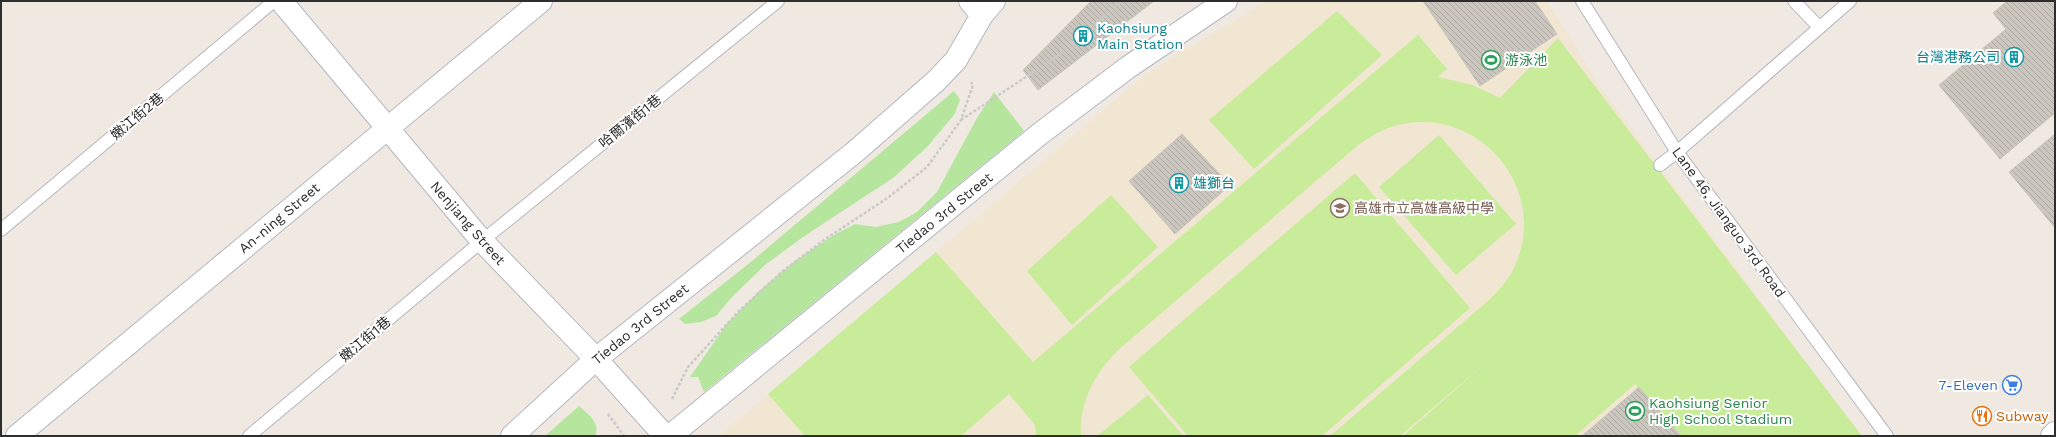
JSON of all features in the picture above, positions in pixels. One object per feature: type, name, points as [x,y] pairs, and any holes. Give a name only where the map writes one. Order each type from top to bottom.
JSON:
[{"type":"street","name":"Nenjiang Street","points":[[281,1],[482,241],[596,359],[665,436]]},
{"type":"street","name":"An-ning Street","points":[[18,436],[541,1]]},
{"type":"street","name":"Tiedao 3rd Street","points":[[670,436],[1041,133],[1127,68],[1226,1]]},
{"type":"street","name":"Tiedao 3rd Street","points":[[512,436],[596,359],[856,150],[936,81],[956,60],[982,6]]},
{"type":"street","points":[[2052,436],[2055,433]]},
{"type":"lane","name":"嫩江街2巷","points":[[1,230],[274,1]]},
{"type":"lane","name":"哈爾濱街1巷","points":[[482,241],[778,1]]},
{"type":"lane","name":"Lane 46, Jianguo 3rd Road","points":[[1582,1],[1677,152],[1887,436]]},
{"type":"lane","points":[[1794,1],[1819,26]]},
{"type":"lane","points":[[1660,165],[1677,152],[1819,26],[1850,1]]},
{"type":"lane","name":"嫩江街1巷","points":[[249,436],[482,241]]},
{"type":"path","points":[[960,120],[1056,57],[1122,1]]},
{"type":"path","points":[[672,399],[688,368],[739,311],[783,270],[824,240],[886,199],[927,167],[960,120],[973,85],[956,60]]},
{"type":"shaded area","name":"高雄市立高雄高級中學","points":[[1267,1],[1547,1],[1603,91],[1862,436],[719,436],[1147,73]]},
{"type":"green space","points":[[1337,11],[1382,55],[1254,169],[1209,120]]},
{"type":"green space","points":[[1418,35],[1447,69],[1438,77],[1472,85],[1500,98],[1558,38],[1862,436],[1678,436],[1635,384],[1575,436],[1403,436],[1490,359],[1400,436],[1330,436],[1488,301],[1502,286],[1514,268],[1523,238],[1523,209],[1515,182],[1499,158],[1478,140],[1453,127],[1425,122],[1394,126],[1374,134],[1357,146],[1117,351],[1095,379],[1085,400],[1081,424],[1081,436],[1036,436],[1035,425],[1009,394],[961,436],[805,436],[768,394],[936,252],[1033,362]]},
{"type":"green space","points":[[954,91],[960,100],[954,115],[927,147],[893,178],[803,237],[765,265],[731,298],[716,316],[701,322],[685,324],[679,319],[752,261]]},
{"type":"green space","points":[[994,92],[1024,131],[704,392],[698,377],[690,377],[726,325],[759,291],[796,260],[834,235],[855,224],[876,227],[899,222],[917,212],[937,192],[977,118]]},
{"type":"green space","points":[[1439,135],[1516,224],[1456,275],[1379,187]]},
{"type":"green space","points":[[1355,173],[1470,308],[1322,436],[1188,436],[1129,367]]},
{"type":"green space","points":[[1111,195],[1158,247],[1072,325],[1027,271]]},
{"type":"green space","points":[[1148,395],[1183,436],[1097,436]]},
{"type":"green space","points":[[579,406],[593,419],[596,427],[595,436],[545,436]]},
{"type":"building","name":"Kaohsiung Main Station","points":[[1091,1],[1154,1],[1038,90],[1023,70]]},
{"type":"building","name":"游泳池","points":[[1423,1],[1535,1],[1557,34],[1480,86]]},
{"type":"building","name":"台灣港務公司","points":[[2007,1],[2055,1],[2055,113],[2000,159],[1939,85],[2006,29],[1993,13]]},
{"type":"building","name":"雄獅台","points":[[1182,134],[1230,185],[1175,234],[1129,181]]},
{"type":"building","points":[[2055,134],[2055,228],[2009,172]]},
{"type":"building","name":"Kaohsiung Senior High School Stadium","points":[[1639,387],[1681,436],[1582,436]]},
{"type":"place","name":"Kaohsiung Main Station","points":[[1083,36]]},
{"type":"place","name":"台灣港務公司","points":[[2014,57]]},
{"type":"place","name":"游泳池","points":[[1491,60]]},
{"type":"place","name":"雄獅台","points":[[1179,183]]},
{"type":"place","name":"高雄市立高雄高級中學","points":[[1340,208]]},
{"type":"place","name":"7-Eleven","points":[[2012,385]]},
{"type":"place","name":"Kaohsiung Senior High School Stadium","points":[[1635,411]]},
{"type":"place","name":"Subway","points":[[1982,416]]}]
